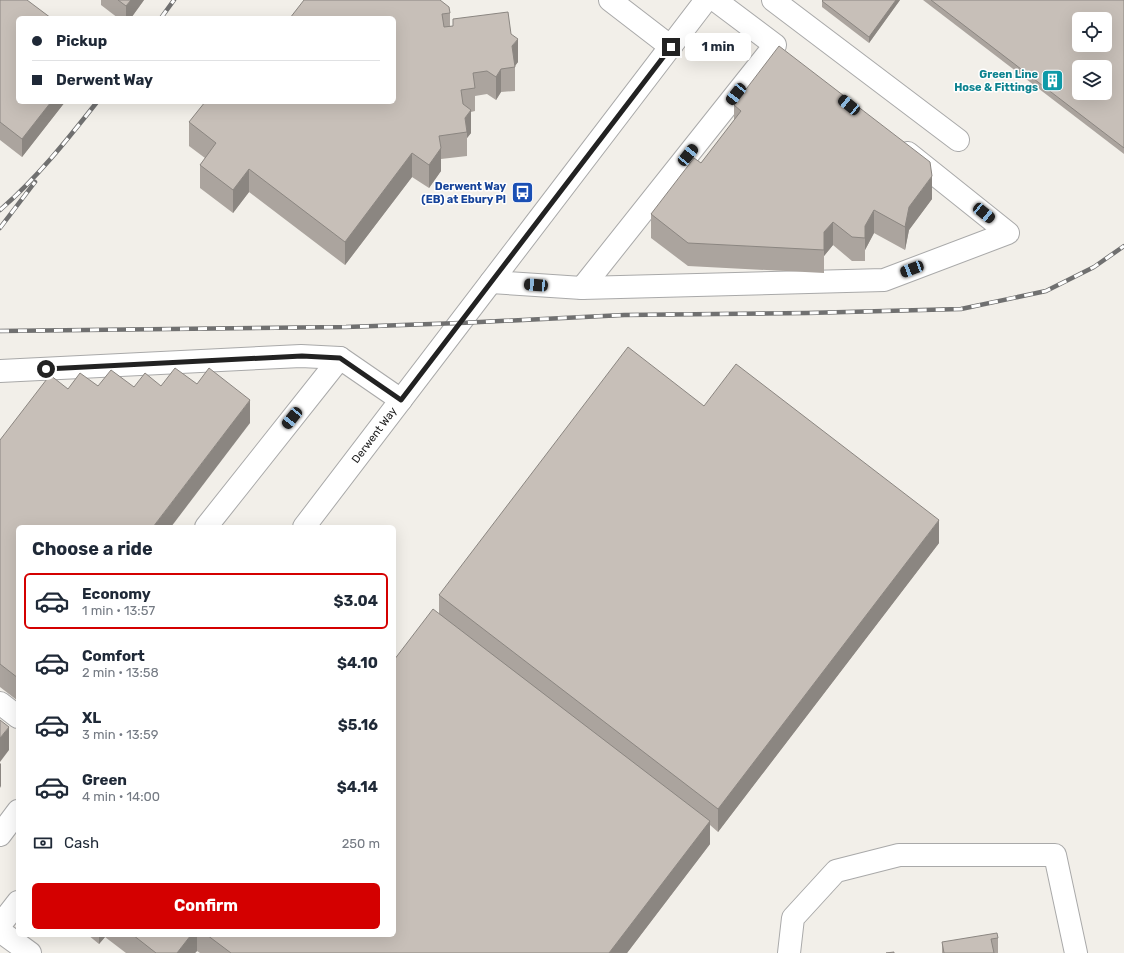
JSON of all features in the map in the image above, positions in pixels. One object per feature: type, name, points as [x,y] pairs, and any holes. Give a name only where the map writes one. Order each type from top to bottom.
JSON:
[{"type":"street","points":[[610,0],[671,47]]},
{"type":"street","name":"Derwent Way","points":[[306,525],[706,0]]},
{"type":"street","points":[[715,0],[793,60]]},
{"type":"street","points":[[773,0],[958,140]]},
{"type":"street","points":[[582,288],[775,45]]},
{"type":"street","points":[[491,282],[582,288],[884,280],[1008,233],[892,139]]},
{"type":"street","points":[[0,371],[302,356],[340,358],[401,400]]},
{"type":"street","points":[[208,525],[340,358]]},
{"type":"street","points":[[0,703],[16,715]]},
{"type":"street","points":[[0,835],[16,814]]},
{"type":"street","points":[[789,953],[793,918],[836,871],[899,855],[1055,856],[1076,953]]},
{"type":"street","points":[[0,925],[16,905]]},
{"type":"street","points":[[0,931],[30,953]]},
{"type":"building","points":[[0,0],[27,0],[48,16],[16,16],[16,104],[49,104],[22,139],[0,122]]},
{"type":"building","points":[[118,0],[131,0],[126,6]]},
{"type":"building","points":[[304,0],[440,0],[449,7],[450,13],[442,14],[444,27],[453,26],[453,19],[508,12],[511,34],[518,39],[512,46],[515,67],[501,69],[496,77],[487,71],[473,73],[475,88],[461,90],[463,104],[471,110],[465,118],[467,132],[439,136],[441,148],[429,165],[412,153],[345,242],[249,169],[233,190],[200,165],[216,143],[189,122],[203,104],[396,104],[396,16],[292,16]]},
{"type":"building","points":[[896,0],[869,37],[822,1]]},
{"type":"building","name":"Green Line Hose & Fittings","points":[[931,0],[1124,0],[1124,148]]},
{"type":"building","points":[[779,46],[930,162],[932,176],[909,207],[905,227],[874,210],[865,226],[865,238],[852,237],[833,222],[824,232],[824,250],[688,243],[651,214],[694,158],[701,163],[741,111],[734,105]]},
{"type":"building","points":[[628,347],[704,406],[736,364],[939,520],[718,809],[439,595]]},
{"type":"building","points":[[175,368],[197,384],[209,368],[250,400],[155,525],[16,525],[16,676],[0,664],[0,440],[50,375],[68,389],[80,373],[98,386],[111,370],[134,387],[145,373],[161,386]]},
{"type":"building","points":[[433,609],[710,821],[609,953],[231,953],[210,937],[396,937],[396,657]]},
{"type":"building","points":[[0,720],[9,727],[0,738]]},
{"type":"building","points":[[997,933],[998,938],[991,939],[994,953],[944,953],[942,942]]},
{"type":"building","points":[[136,937],[189,937],[177,953],[156,953]]},
{"type":"railway","points":[[162,16],[174,0]]},
{"type":"railway","points":[[0,210],[39,172],[95,104]]},
{"type":"railway","points":[[0,228],[35,182]]},
{"type":"railway","points":[[0,331],[346,327],[624,315],[807,313],[961,309],[1046,291],[1094,267],[1124,246]]},
{"type":"place","name":"Green Line Hose & Fittings","points":[[1053,80]]},
{"type":"place","name":"Derwent Way (EB) at Ebury Pl","points":[[522,192]]},
{"type":"route","points":[[46,369],[302,356],[340,358],[401,400],[671,47]]}]
